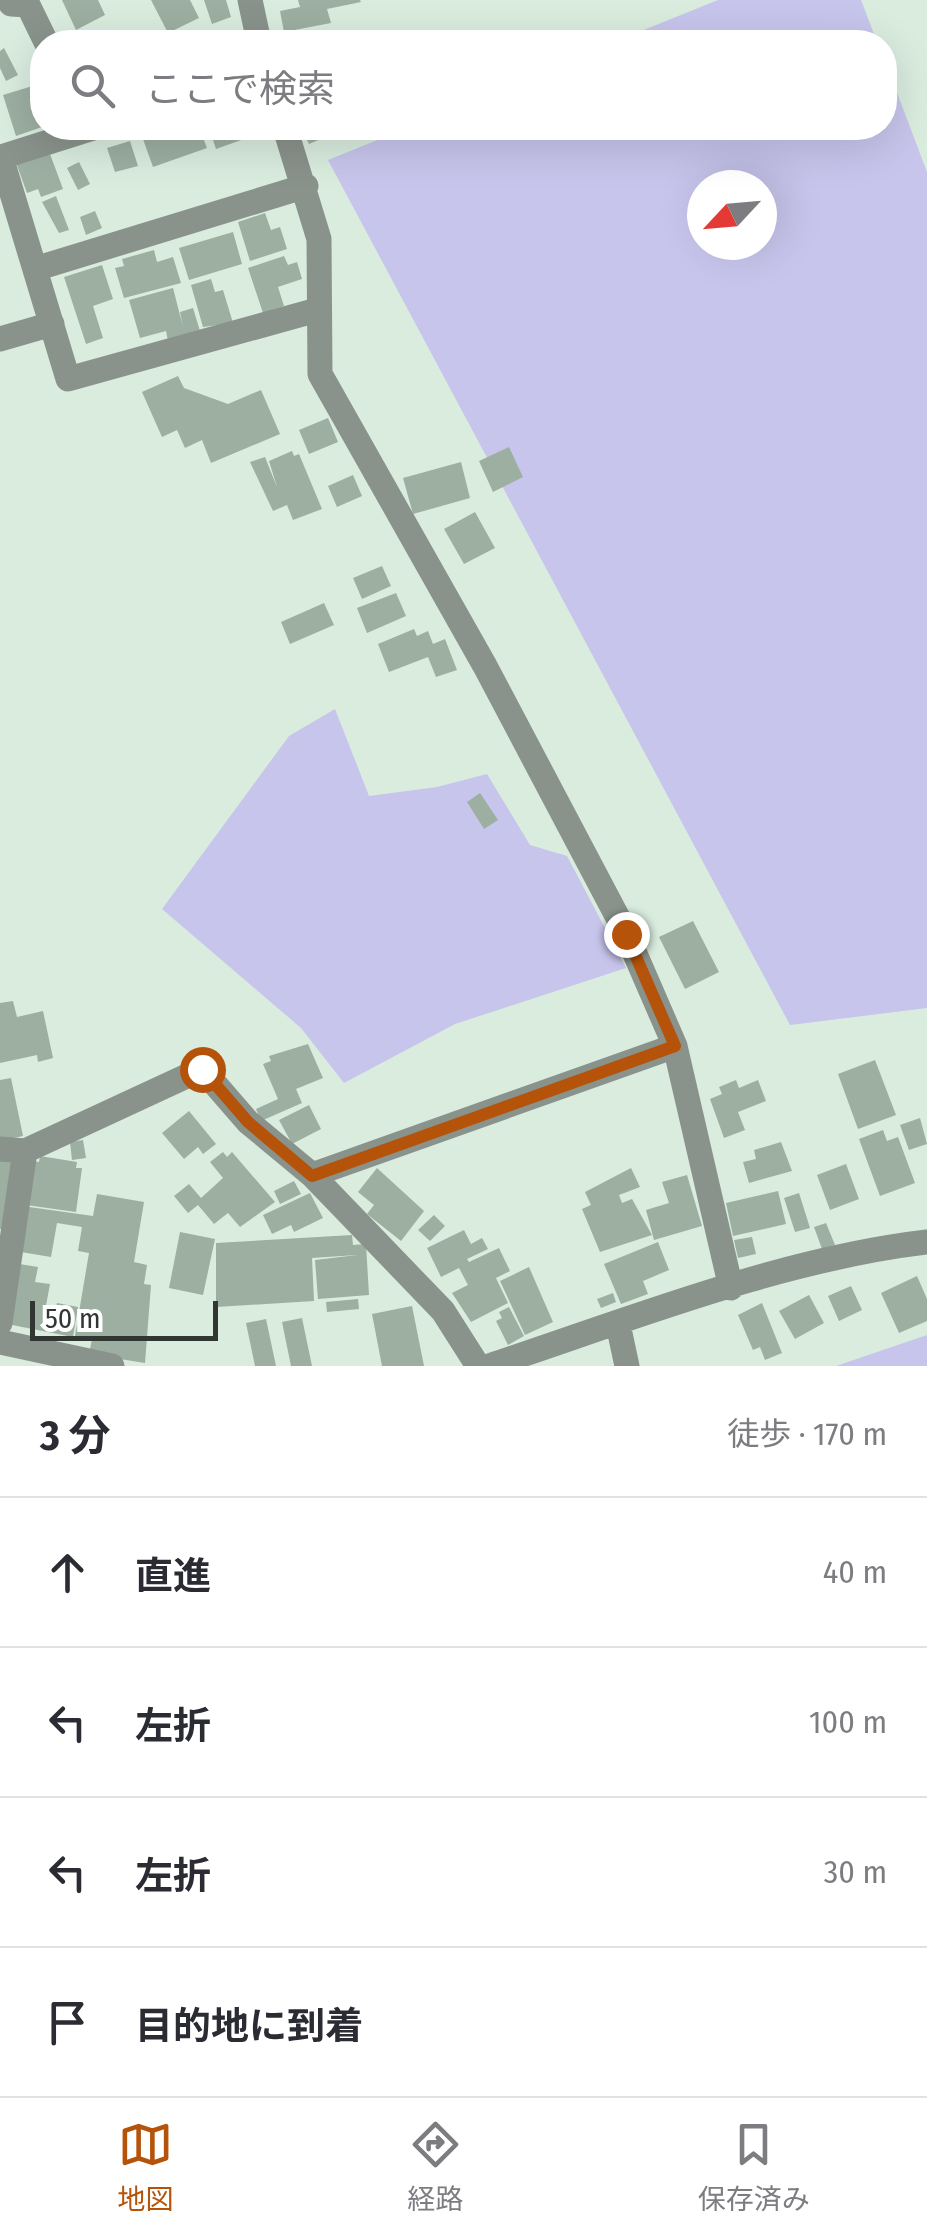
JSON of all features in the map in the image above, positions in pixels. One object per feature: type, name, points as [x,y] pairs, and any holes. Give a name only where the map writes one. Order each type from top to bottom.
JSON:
[{"type":"street","points":[[250,0],[256,30]]},
{"type":"street","points":[[11,4],[28,4],[40,30]]},
{"type":"street","points":[[50,140],[1,157],[38,268],[68,379],[318,310]]},
{"type":"street","points":[[289,140],[319,239],[320,374],[503,700],[626,934],[675,1046],[731,1288]]},
{"type":"street","points":[[38,268],[306,186]]},
{"type":"street","points":[[0,339],[52,324]]},
{"type":"street","points":[[312,1176],[675,1046]]},
{"type":"street","points":[[0,1322],[13,1150],[202,1069],[248,1122],[312,1176],[443,1311],[478,1366]]},
{"type":"street","points":[[488,1366],[731,1288],[884,1247],[927,1242]]},
{"type":"street","points":[[618,1324],[627,1366]]},
{"type":"street","points":[[0,1342],[112,1366]]},
{"type":"shaded area","points":[[718,0],[861,0],[872,30],[644,30]]},
{"type":"shaded area","points":[[897,93],[927,172],[927,1008],[790,1025],[328,160],[377,140],[897,140]]},
{"type":"shaded area","points":[[335,709],[369,796],[437,787],[487,774],[530,845],[567,856],[626,968],[455,1024],[344,1083],[301,1028],[162,909],[289,736]]},
{"type":"shaded area","points":[[927,1335],[927,1366],[836,1366]]},
{"type":"building","points":[[62,0],[98,0],[105,15],[76,30]]},
{"type":"building","points":[[151,0],[190,0],[199,18],[166,30]]},
{"type":"building","points":[[204,0],[226,0],[231,17],[212,24]]},
{"type":"building","points":[[298,0],[361,2],[327,9],[331,23],[284,30],[280,11],[300,7]]},
{"type":"building","points":[[4,48],[18,75],[6,81],[0,68],[0,51]]},
{"type":"building","points":[[30,87],[30,131],[16,136],[3,95]]},
{"type":"building","points":[[143,140],[204,140],[207,148],[153,167]]},
{"type":"building","points":[[213,140],[241,140],[216,149]]},
{"type":"building","points":[[130,141],[138,166],[115,172],[107,148]]},
{"type":"building","points":[[39,151],[42,157],[50,154],[63,189],[41,197],[38,189],[27,193],[15,160]]},
{"type":"building","points":[[79,162],[90,184],[78,190],[67,168]]},
{"type":"building","points":[[56,196],[69,230],[59,233],[42,202]]},
{"type":"building","points":[[95,211],[102,228],[86,235],[80,217]]},
{"type":"building","points":[[265,213],[271,230],[280,227],[287,249],[250,261],[238,222]]},
{"type":"building","points":[[233,232],[242,264],[189,280],[179,248]]},
{"type":"building","points":[[154,250],[157,262],[173,257],[181,283],[124,298],[115,268],[124,266],[122,259]]},
{"type":"building","points":[[284,256],[288,265],[297,262],[302,279],[278,287],[284,306],[263,313],[248,268]]},
{"type":"building","points":[[102,265],[113,299],[93,306],[103,338],[86,344],[64,277]]},
{"type":"building","points":[[211,279],[215,292],[223,290],[233,323],[203,327],[191,285]]},
{"type":"building","points":[[173,288],[183,327],[180,312],[193,308],[200,331],[168,341],[166,331],[140,338],[129,300]]},
{"type":"building","points":[[178,376],[184,388],[228,404],[261,390],[280,434],[211,463],[202,440],[185,448],[177,430],[162,437],[142,392]]},
{"type":"building","points":[[328,418],[338,442],[309,454],[299,430]]},
{"type":"building","points":[[509,447],[523,477],[493,492],[479,461]]},
{"type":"building","points":[[292,451],[294,456],[299,454],[322,509],[293,520],[287,505],[273,511],[250,462],[265,457],[277,487],[269,461]]},
{"type":"building","points":[[461,462],[470,498],[413,514],[403,478]]},
{"type":"building","points":[[353,475],[362,496],[337,507],[328,486]]},
{"type":"building","points":[[475,512],[495,548],[464,564],[444,529]]},
{"type":"building","points":[[382,566],[391,586],[362,599],[353,578]]},
{"type":"building","points":[[396,593],[406,616],[367,633],[357,608]]},
{"type":"building","points":[[324,603],[334,625],[290,644],[281,622]]},
{"type":"building","points":[[414,629],[417,636],[428,631],[433,644],[445,639],[457,670],[436,677],[428,657],[389,672],[378,644]]},
{"type":"building","points":[[480,793],[498,820],[484,829],[467,802]]},
{"type":"building","points":[[693,921],[719,972],[685,989],[659,937]]},
{"type":"building","points":[[13,1001],[17,1017],[43,1011],[53,1058],[38,1062],[37,1055],[0,1063],[0,1003]]},
{"type":"building","points":[[308,1044],[323,1078],[296,1089],[302,1103],[261,1121],[256,1109],[278,1099],[263,1064],[271,1061],[269,1056]]},
{"type":"building","points":[[875,1060],[896,1115],[858,1129],[838,1074]]},
{"type":"building","points":[[11,1078],[23,1136],[0,1141],[0,1080]]},
{"type":"building","points":[[736,1080],[739,1088],[758,1080],[766,1101],[738,1112],[745,1130],[724,1138],[710,1099],[722,1094],[719,1087]]},
{"type":"building","points":[[309,1105],[321,1129],[292,1144],[279,1120]]},
{"type":"building","points":[[189,1111],[216,1144],[203,1154],[198,1147],[184,1159],[162,1133]]},
{"type":"building","points":[[920,1118],[927,1144],[909,1150],[900,1125]]},
{"type":"building","points":[[883,1130],[887,1141],[898,1137],[915,1183],[880,1196],[859,1139]]},
{"type":"building","points":[[83,1140],[86,1158],[72,1160],[70,1142]]},
{"type":"building","points":[[781,1142],[792,1171],[749,1183],[743,1162],[756,1159],[754,1150]]},
{"type":"building","points":[[223,1152],[227,1157],[232,1152],[275,1202],[240,1227],[228,1213],[214,1224],[198,1205],[188,1213],[174,1196],[189,1184],[201,1198],[223,1178],[210,1162]]},
{"type":"building","points":[[40,1156],[77,1162],[76,1168],[82,1168],[76,1212],[26,1205],[26,1160],[39,1162]]},
{"type":"building","points":[[0,1160],[14,1160],[9,1229],[0,1229]]},
{"type":"building","points":[[846,1164],[859,1199],[830,1210],[817,1175]]},
{"type":"building","points":[[377,1168],[424,1211],[401,1241],[367,1214],[374,1205],[358,1192]]},
{"type":"building","points":[[631,1168],[640,1187],[619,1195],[622,1203],[632,1199],[652,1235],[600,1252],[582,1209],[591,1205],[585,1192]]},
{"type":"building","points":[[687,1175],[702,1226],[654,1240],[646,1210],[669,1203],[662,1182]]},
{"type":"building","points":[[294,1181],[301,1194],[280,1204],[274,1191]]},
{"type":"building","points":[[778,1191],[786,1224],[733,1236],[726,1203]]},
{"type":"building","points":[[310,1193],[323,1218],[294,1232],[291,1225],[272,1234],[263,1215]]},
{"type":"building","points":[[799,1193],[810,1228],[795,1232],[784,1198]]},
{"type":"building","points":[[97,1194],[144,1202],[134,1262],[147,1265],[144,1284],[151,1285],[145,1363],[89,1354],[92,1339],[75,1336],[89,1253],[78,1251],[82,1227],[57,1223],[51,1257],[15,1251],[22,1206],[93,1216]]},
{"type":"building","points":[[434,1215],[445,1226],[430,1241],[418,1230]]},
{"type":"building","points":[[826,1223],[835,1245],[822,1249],[814,1227]]},
{"type":"building","points":[[464,1230],[471,1244],[482,1238],[488,1249],[467,1259],[469,1262],[499,1248],[510,1271],[496,1278],[508,1303],[471,1322],[452,1293],[468,1285],[459,1268],[441,1277],[427,1248]]},
{"type":"building","points":[[180,1232],[215,1239],[203,1295],[169,1288]]},
{"type":"building","points":[[352,1235],[353,1245],[366,1244],[369,1295],[318,1299],[315,1260],[357,1255],[312,1258],[314,1301],[216,1307],[216,1243]]},
{"type":"building","points":[[752,1237],[756,1254],[738,1258],[734,1240]]},
{"type":"building","points":[[658,1242],[669,1270],[643,1281],[648,1294],[621,1304],[604,1264]]},
{"type":"building","points":[[13,1263],[38,1267],[35,1282],[50,1284],[45,1311],[55,1313],[57,1303],[78,1307],[73,1337],[2,1323]]},
{"type":"building","points":[[529,1267],[553,1322],[525,1335],[500,1281]]},
{"type":"building","points":[[917,1276],[927,1299],[927,1321],[899,1333],[881,1293]]},
{"type":"building","points":[[851,1286],[862,1310],[839,1321],[828,1296]]},
{"type":"building","points":[[613,1293],[616,1302],[601,1308],[597,1299]]},
{"type":"building","points":[[809,1295],[824,1323],[795,1339],[779,1311]]},
{"type":"building","points":[[358,1299],[359,1309],[327,1312],[326,1302]]},
{"type":"building","points":[[762,1303],[782,1353],[765,1360],[760,1347],[753,1350],[738,1315]]},
{"type":"building","points":[[412,1306],[424,1366],[382,1366],[372,1314]]},
{"type":"building","points":[[509,1307],[524,1336],[508,1345],[496,1321],[502,1318],[499,1312]]},
{"type":"building","points":[[302,1318],[312,1366],[291,1366],[282,1322]]},
{"type":"building","points":[[266,1319],[276,1366],[255,1366],[246,1323]]},
{"type":"route","points":[[202,1069],[248,1122],[312,1176],[675,1046],[626,934]]}]
